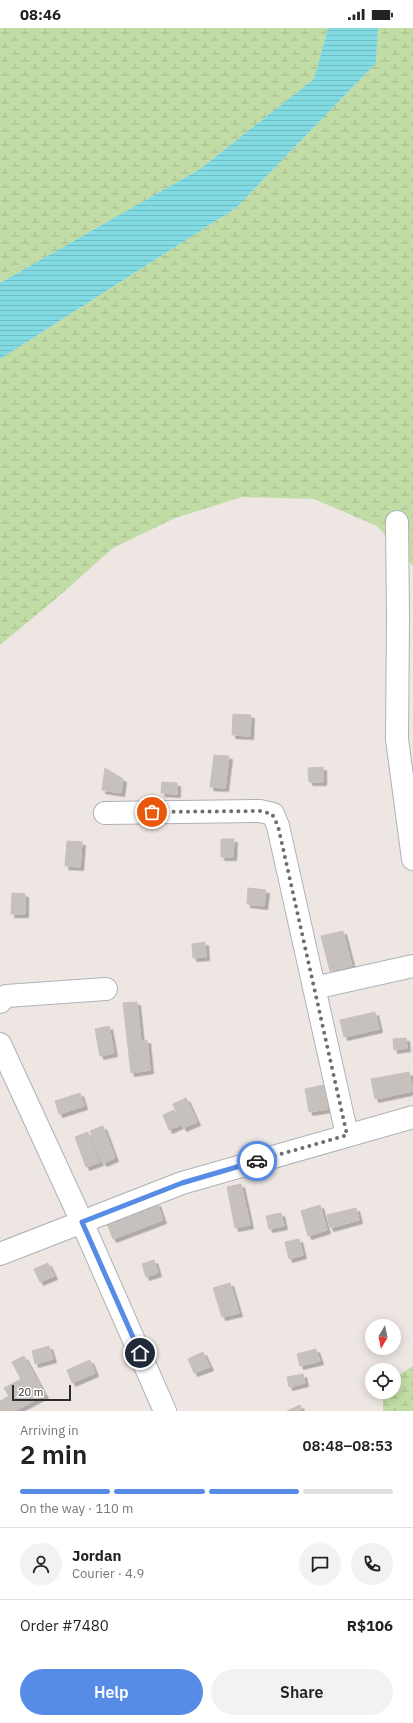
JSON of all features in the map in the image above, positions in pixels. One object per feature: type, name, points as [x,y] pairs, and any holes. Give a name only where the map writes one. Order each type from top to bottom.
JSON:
[{"type":"street","points":[[396,522],[398,617],[396,739],[413,860]]},
{"type":"street","points":[[105,813],[260,811],[272,814],[278,826],[347,1135]]},
{"type":"street","points":[[314,988],[413,966]]},
{"type":"street","points":[[0,1002],[6,996],[106,989]]},
{"type":"street","points":[[0,1044],[82,1222],[165,1411]]},
{"type":"street","points":[[0,1254],[182,1183],[413,1116]]},
{"type":"green space","points":[[0,28],[328,28],[314,79],[200,169],[0,283]]},
{"type":"green space","points":[[378,28],[413,28],[413,566],[377,526],[314,499],[242,497],[175,518],[113,548],[58,597],[0,645],[0,359],[236,208],[376,63]]},
{"type":"green space","points":[[413,1366],[413,1411],[383,1411],[383,1399],[401,1399],[401,1374]]},
{"type":"water","points":[[328,28],[378,28],[376,63],[236,208],[0,359],[0,283],[200,169],[314,79]]},
{"type":"building","points":[[233,714],[251,715],[250,736],[232,735]]},
{"type":"building","points":[[214,755],[229,756],[225,788],[210,787]]},
{"type":"building","points":[[323,767],[323,782],[309,782],[308,768]]},
{"type":"building","points":[[105,768],[123,779],[121,793],[102,790]]},
{"type":"building","points":[[162,782],[177,783],[177,794],[161,793]]},
{"type":"building","points":[[221,839],[234,839],[233,857],[221,857]]},
{"type":"building","points":[[67,841],[82,842],[80,867],[65,866]]},
{"type":"building","points":[[248,888],[266,890],[264,906],[247,904]]},
{"type":"building","points":[[12,893],[25,894],[25,914],[11,914]]},
{"type":"building","points":[[343,931],[352,966],[330,971],[321,936]]},
{"type":"building","points":[[205,942],[206,957],[193,958],[192,944]]},
{"type":"building","points":[[137,1002],[141,1041],[147,1040],[150,1070],[131,1073],[123,1003]]},
{"type":"building","points":[[375,1012],[379,1029],[344,1037],[340,1020]]},
{"type":"building","points":[[109,1026],[114,1053],[100,1056],[95,1029]]},
{"type":"building","points":[[406,1038],[407,1048],[394,1050],[393,1039]]},
{"type":"building","points":[[409,1072],[413,1091],[375,1099],[371,1079]]},
{"type":"building","points":[[324,1085],[328,1109],[309,1112],[305,1089]]},
{"type":"building","points":[[80,1093],[84,1106],[59,1114],[55,1101]]},
{"type":"building","points":[[186,1098],[197,1122],[183,1128],[173,1104]]},
{"type":"building","points":[[174,1110],[180,1125],[169,1130],[163,1115]]},
{"type":"building","points":[[103,1126],[115,1158],[103,1163],[90,1131]]},
{"type":"building","points":[[88,1132],[100,1162],[86,1167],[75,1137]]},
{"type":"building","points":[[241,1184],[250,1225],[235,1228],[227,1187]]},
{"type":"building","points":[[157,1203],[163,1220],[113,1239],[106,1221]]},
{"type":"building","points":[[320,1205],[327,1230],[308,1236],[301,1211]]},
{"type":"building","points":[[356,1208],[359,1220],[330,1228],[327,1215]]},
{"type":"building","points":[[281,1213],[284,1226],[269,1229],[266,1216]]},
{"type":"building","points":[[299,1239],[303,1255],[289,1259],[285,1242]]},
{"type":"building","points":[[154,1260],[158,1273],[146,1277],[142,1264]]},
{"type":"building","points":[[48,1263],[54,1276],[40,1282],[34,1269]]},
{"type":"building","points":[[230,1283],[239,1313],[222,1317],[213,1288]]},
{"type":"building","points":[[49,1346],[53,1359],[35,1364],[32,1351]]},
{"type":"building","points":[[316,1349],[320,1361],[300,1366],[297,1354]]},
{"type":"building","points":[[203,1352],[210,1367],[194,1373],[188,1359]]},
{"type":"building","points":[[24,1356],[45,1395],[14,1411],[0,1411],[0,1401],[9,1396],[4,1388],[21,1379],[12,1362]]},
{"type":"building","points":[[90,1360],[95,1373],[72,1383],[67,1370]]},
{"type":"building","points":[[303,1374],[305,1383],[289,1387],[287,1377]]},
{"type":"building","points":[[300,1405],[302,1411],[287,1411]]},
{"type":"way so far","points":[[152,812],[260,811],[272,814],[278,826],[347,1135],[257,1161]]},
{"type":"route","points":[[140,1353],[82,1222],[182,1183],[257,1161]]}]
